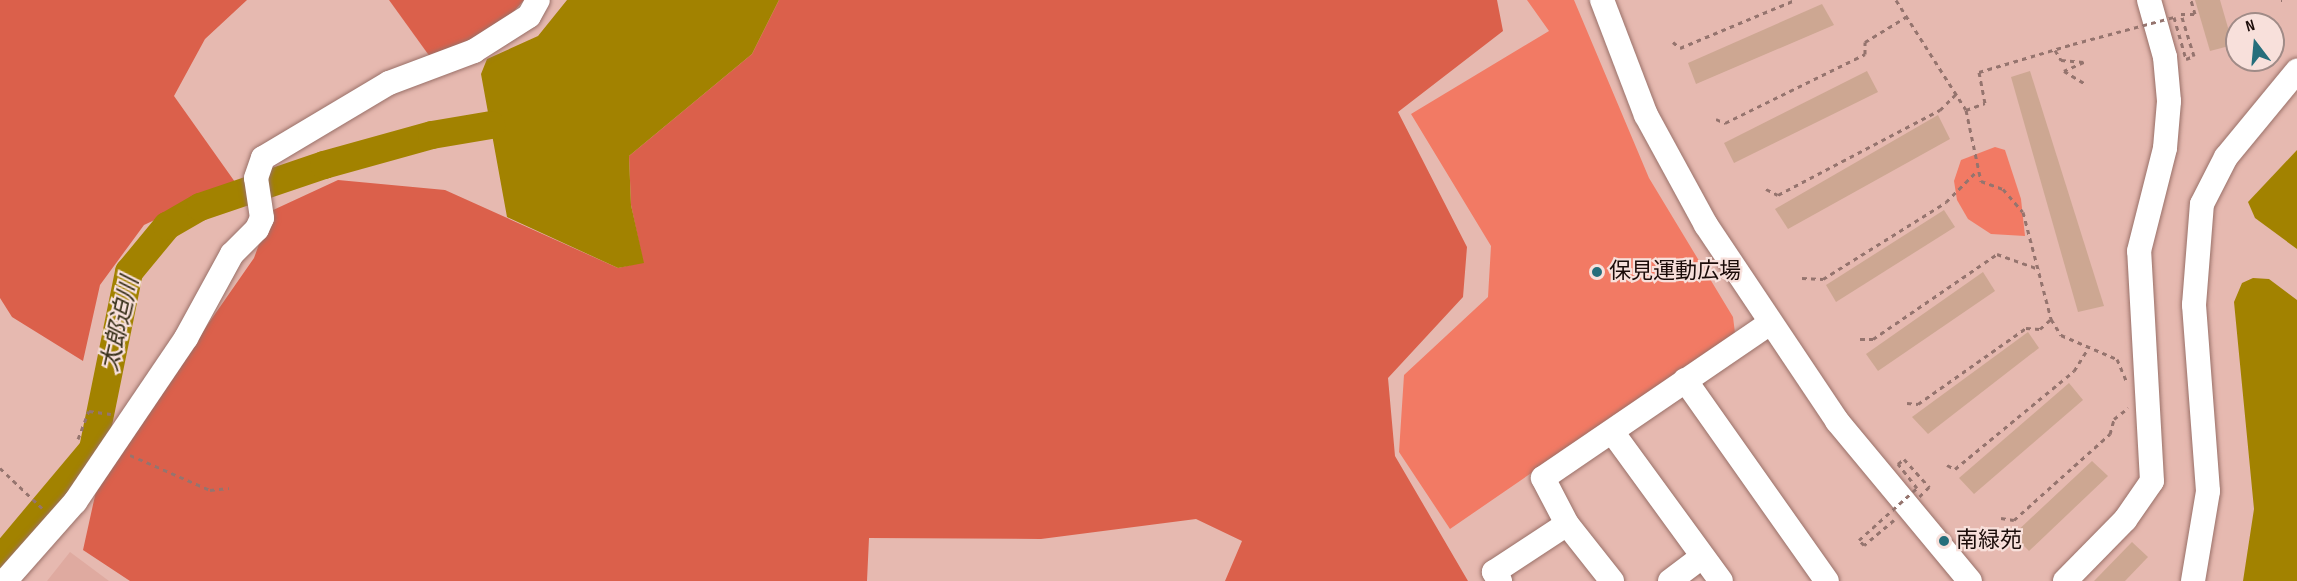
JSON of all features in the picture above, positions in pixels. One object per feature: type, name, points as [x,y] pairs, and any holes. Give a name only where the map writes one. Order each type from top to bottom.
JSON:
[{"type":"street","points":[[5,581],[58,523],[113,449],[232,254],[262,218],[256,178],[263,158],[290,137],[389,83],[474,51],[529,16],[538,0]]},
{"type":"street","points":[[1602,0],[1646,115],[1693,205],[1769,324],[1887,488],[1956,577]]},
{"type":"street","points":[[2065,581],[2125,520],[2152,481],[2139,251],[2165,148],[2169,101],[2165,57],[2149,0]]},
{"type":"street","points":[[2193,581],[2208,491],[2194,305],[2202,204],[2226,157],[2297,71]]},
{"type":"street","points":[[1612,581],[1568,524],[1543,478],[1769,324]]},
{"type":"street","points":[[1685,380],[1827,581]]},
{"type":"street","points":[[1612,433],[1701,558],[1721,581]]},
{"type":"street","points":[[1500,581],[1494,572],[1568,524]]},
{"type":"street","points":[[1670,581],[1701,558]]},
{"type":"path","points":[[1673,42],[1680,48],[1795,0]]},
{"type":"path","points":[[1896,0],[1957,92],[1966,110],[1978,147],[1977,171],[1981,181],[2002,189],[2023,212],[2051,319],[2061,334],[2117,358],[2128,388]]},
{"type":"path","points":[[1966,110],[1985,103],[1979,72],[2174,17],[2186,59],[2194,56],[2181,14],[2195,14],[2191,0]]},
{"type":"path","points":[[1716,119],[1725,123],[1865,54],[1865,42],[1906,17]]},
{"type":"path","points":[[2055,50],[2061,60],[2084,62],[2064,71],[2084,83]]},
{"type":"path","points":[[1766,189],[1778,195],[1940,110],[1957,92]]},
{"type":"path","points":[[1802,278],[1823,279],[1946,202],[1977,171]]},
{"type":"path","points":[[1860,339],[1873,339],[1997,254],[2038,269]]},
{"type":"path","points":[[1907,403],[1918,404],[2026,328],[2040,329],[2051,319]]},
{"type":"path","points":[[1947,465],[1955,469],[2074,372],[2090,347]]},
{"type":"path","points":[[2001,518],[2014,520],[2109,434],[2114,419],[2133,404],[2136,415]]},
{"type":"path","points":[[78,439],[89,411],[109,413]]},
{"type":"path","points":[[113,449],[210,490],[229,488]]},
{"type":"path","points":[[1894,520],[1864,545],[1859,540],[1917,488],[1898,465],[1904,459],[1929,487],[1918,498]]},
{"type":"path","points":[[0,468],[58,523]]},
{"type":"shaded area","points":[[0,0],[247,0],[205,39],[174,96],[235,182],[144,225],[100,285],[83,361],[12,317],[0,298]]},
{"type":"shaded area","points":[[389,0],[524,0],[507,19],[433,61]]},
{"type":"shaded area","points":[[567,0],[779,0],[752,54],[629,156],[631,205],[644,263],[618,268],[507,217],[481,74],[487,59],[538,36]]},
{"type":"shaded area","points":[[779,0],[1497,0],[1503,31],[1398,112],[1467,247],[1463,297],[1388,378],[1395,456],[1468,581],[1225,581],[1242,541],[1196,519],[1041,539],[869,538],[867,581],[130,581],[83,550],[98,482],[254,258],[271,211],[338,180],[445,190],[618,268],[643,262],[631,205],[629,156],[752,54]]},
{"type":"shaded area","name":"保見運動広場","points":[[1527,0],[1574,0],[1649,178],[1733,317],[1735,333],[1450,529],[1399,452],[1404,375],[1488,297],[1491,246],[1411,114],[1549,31]]},
{"type":"shaded area","points":[[1995,147],[2005,150],[2021,199],[2025,236],[1991,234],[1968,219],[1957,200],[1954,181],[1961,160]]},
{"type":"shaded area","points":[[2297,150],[2297,249],[2255,218],[2248,202]]},
{"type":"shaded area","points":[[2253,278],[2269,279],[2297,300],[2297,581],[2243,581],[2254,509],[2234,302],[2242,283]]},
{"type":"shaded area","points":[[70,552],[109,581],[47,581]]},
{"type":"building","points":[[2195,0],[2220,0],[2225,17],[2225,47],[2210,51]]},
{"type":"building","points":[[1822,4],[1834,25],[1696,84],[1688,63]]},
{"type":"building","points":[[1867,71],[1878,92],[1734,163],[1724,143]]},
{"type":"building","points":[[2030,71],[2104,306],[2078,312],[2011,77]]},
{"type":"building","points":[[1938,115],[1950,139],[1788,229],[1775,209]]},
{"type":"building","points":[[1944,210],[1955,227],[1836,302],[1826,285]]},
{"type":"building","points":[[1983,272],[1995,291],[1878,371],[1866,354]]},
{"type":"building","points":[[2028,332],[2039,348],[1928,434],[1912,417]]},
{"type":"building","points":[[2069,383],[2083,400],[1974,494],[1959,478]]},
{"type":"building","points":[[2092,461],[2108,476],[2029,551],[2013,535]]},
{"type":"building","points":[[2132,542],[2148,557],[2125,581],[2094,581]]},
{"type":"waterway","name":"太郎迫川","points":[[0,560],[93,449],[129,272],[167,226],[200,207],[324,165],[432,135],[491,125]]},
{"type":"place","name":"保見運動広場","points":[[1597,272]]},
{"type":"place","name":"南緑苑","points":[[1944,541]]}]
